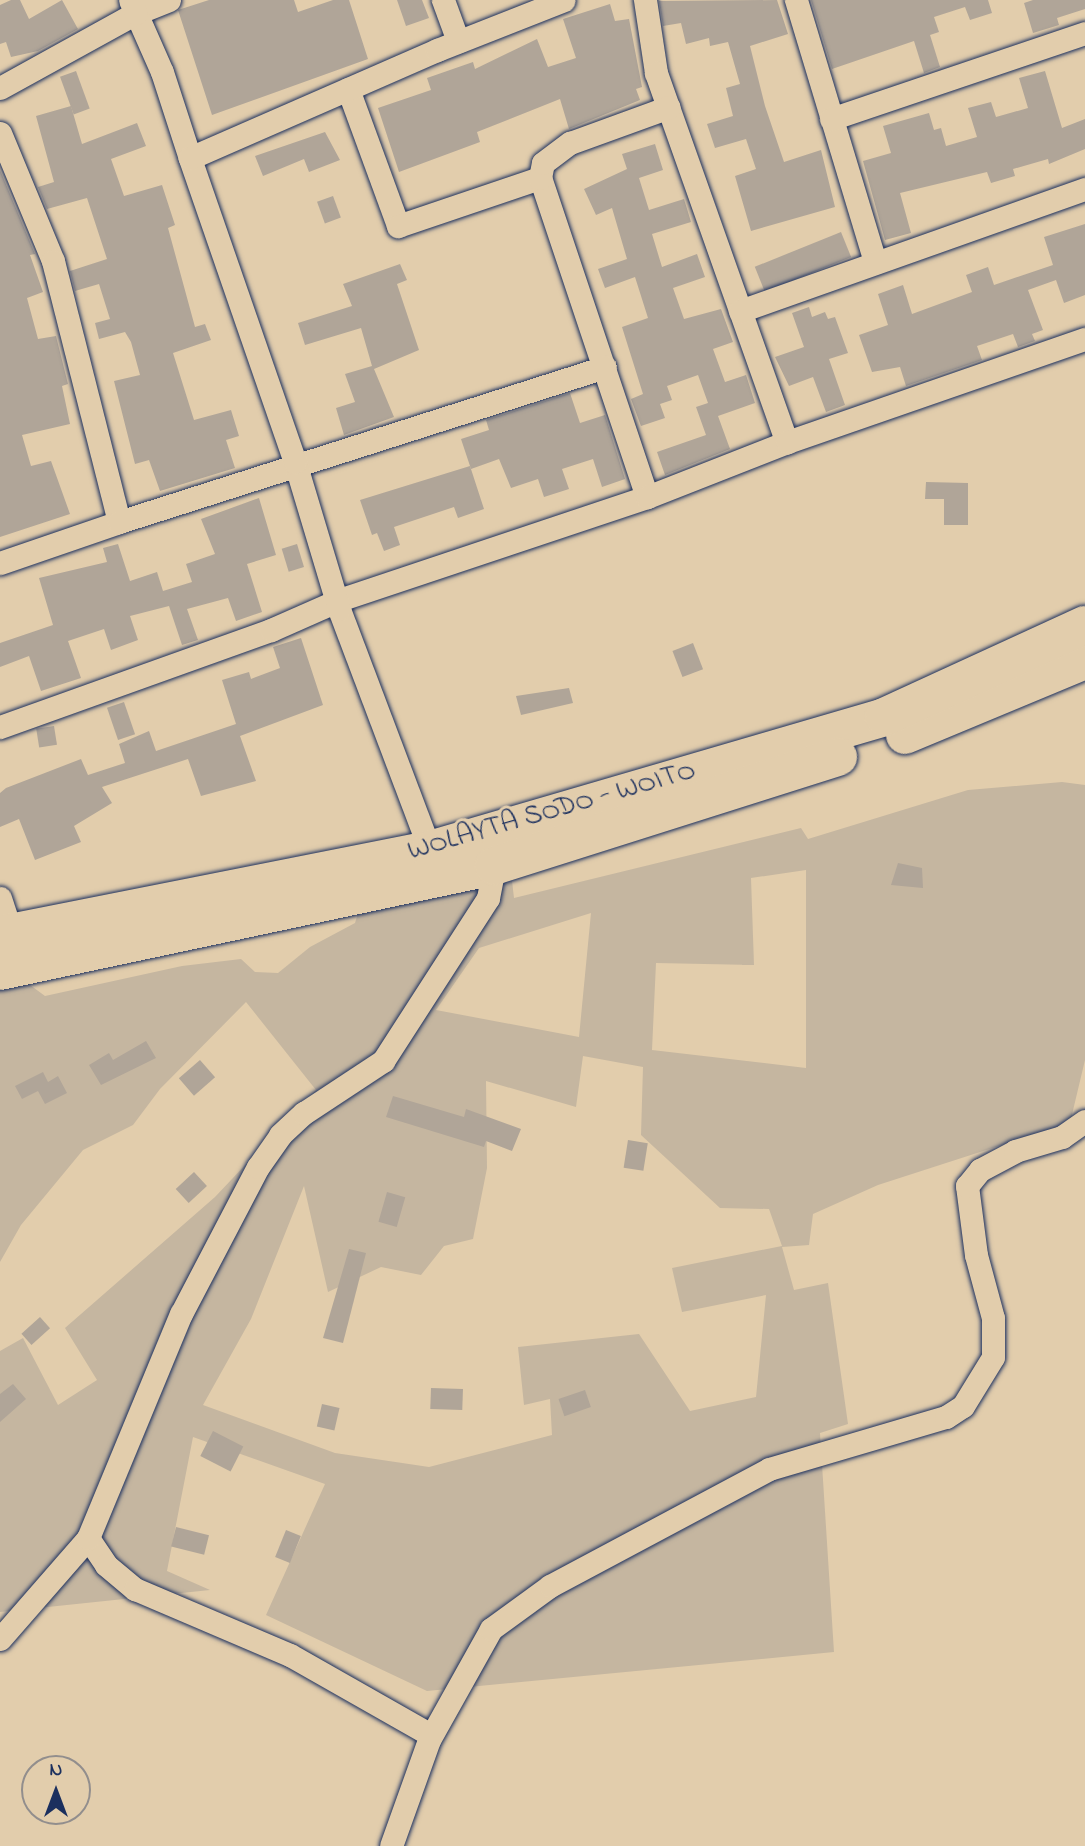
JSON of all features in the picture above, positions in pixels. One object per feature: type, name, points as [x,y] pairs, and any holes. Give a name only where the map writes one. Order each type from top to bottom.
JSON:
[{"type":"highway","name":"WOLAYTA SODO - WOITO","points":[[9,952],[430,850],[884,717],[1085,625]]},
{"type":"highway","name":"WOLAYTA SODO - WOITO","points":[[9,952],[494,866],[895,739],[1085,660]]},
{"type":"street","points":[[0,88],[133,7],[169,0]]},
{"type":"street","points":[[443,0],[458,41]]},
{"type":"street","points":[[190,158],[458,41],[564,0]]},
{"type":"street","points":[[645,0],[656,73],[788,442]]},
{"type":"street","points":[[796,0],[875,262]]},
{"type":"street","points":[[133,7],[162,72],[295,462],[339,600],[430,850]]},
{"type":"street","points":[[831,119],[1085,33]]},
{"type":"street","points":[[348,89],[398,226],[540,178]]},
{"type":"street","points":[[647,497],[540,178],[543,163],[570,143],[669,107]]},
{"type":"street","points":[[0,133],[53,261],[119,522]]},
{"type":"street","points":[[740,311],[1085,190]]},
{"type":"street","points":[[0,727],[271,630],[339,600],[647,497],[788,442],[1085,339]]},
{"type":"street","points":[[0,563],[295,462],[605,367]]},
{"type":"street","points":[[0,1639],[88,1538],[181,1314],[258,1167],[280,1135],[304,1113],[383,1061],[488,898],[494,866]]},
{"type":"street","points":[[0,898],[9,952]]},
{"type":"street","points":[[391,1846],[431,1735],[491,1629],[550,1586],[769,1469],[921,1425],[963,1406],[993,1357],[993,1318],[976,1255],[967,1186],[979,1170],[1015,1151],[1062,1137],[1085,1121]]},
{"type":"street","points":[[88,1538],[106,1565],[135,1589],[290,1655],[431,1735]]},
{"type":"shaded area","points":[[1062,782],[1085,785],[1085,1060],[1070,1123],[878,1185],[813,1214],[809,1245],[782,1247],[794,1290],[828,1283],[848,1424],[820,1433],[834,1652],[427,1691],[266,1615],[325,1484],[193,1437],[167,1571],[210,1590],[0,1612],[0,1351],[23,1338],[58,1405],[97,1380],[65,1328],[215,1197],[316,1090],[246,1002],[160,1089],[133,1125],[83,1150],[21,1225],[0,1262],[0,963],[45,996],[182,966],[241,959],[255,972],[278,973],[310,947],[355,923],[362,900],[507,838],[514,898],[801,828],[808,839],[968,790]],"holes":[[[806,870],[806,1068],[652,1050],[656,963],[754,965],[751,878]],[[591,913],[579,1037],[436,1010],[479,948]],[[583,1056],[643,1067],[641,1135],[720,1208],[769,1209],[782,1246],[672,1268],[682,1312],[766,1295],[756,1397],[690,1411],[639,1334],[518,1347],[524,1405],[550,1399],[552,1435],[429,1467],[335,1453],[203,1405],[251,1319],[304,1186],[328,1292],[381,1267],[421,1275],[444,1246],[473,1239],[487,1168],[486,1081],[576,1107]]]},
{"type":"building","points":[[11,0],[20,0],[29,19],[62,0],[78,29],[38,51],[11,57],[6,42],[0,44],[0,5]]},
{"type":"building","points":[[209,0],[294,0],[298,12],[333,0],[349,0],[368,59],[212,115],[178,10]]},
{"type":"building","points":[[397,0],[422,0],[429,18],[406,26]]},
{"type":"building","points":[[777,0],[788,34],[750,46],[765,106],[784,162],[821,150],[835,207],[751,231],[735,176],[756,169],[746,139],[715,148],[707,124],[733,116],[726,88],[740,84],[728,42],[710,46],[709,38],[686,44],[681,23],[663,26],[659,1]]},
{"type":"building","points":[[811,0],[988,0],[992,13],[970,20],[965,7],[934,17],[939,32],[930,35],[940,67],[924,73],[914,41],[832,69]]},
{"type":"building","points":[[1033,0],[1085,0],[1085,9],[1057,18],[1059,25],[1033,33],[1024,3]]},
{"type":"building","points":[[610,4],[615,21],[629,19],[642,87],[636,89],[640,100],[569,129],[560,99],[477,132],[480,142],[399,172],[378,108],[431,90],[427,78],[473,62],[475,69],[537,39],[548,67],[576,58],[563,19]]},
{"type":"building","points":[[76,71],[90,109],[74,114],[60,77]]},
{"type":"building","points":[[1045,71],[1062,128],[1085,119],[1085,149],[1049,164],[1048,159],[1013,169],[1015,176],[991,183],[987,172],[900,193],[911,233],[885,240],[863,161],[891,153],[883,126],[929,113],[934,130],[941,128],[946,146],[977,137],[968,108],[991,102],[996,117],[1028,108],[1019,78]]},
{"type":"building","points":[[71,106],[82,144],[137,123],[146,146],[111,159],[124,196],[162,185],[175,225],[168,228],[195,327],[205,324],[211,340],[173,353],[194,420],[231,410],[239,436],[226,440],[235,468],[160,491],[149,460],[135,464],[114,381],[140,375],[131,342],[125,332],[99,339],[95,323],[110,319],[99,284],[75,291],[70,271],[107,259],[87,198],[47,209],[38,187],[54,182],[36,116]]},
{"type":"building","points":[[325,132],[340,160],[309,172],[304,159],[263,176],[255,156]]},
{"type":"building","points":[[655,144],[663,170],[639,178],[649,210],[684,199],[691,222],[652,234],[662,267],[697,254],[705,277],[673,288],[684,319],[721,309],[733,342],[713,349],[725,382],[746,375],[755,403],[718,416],[730,449],[665,475],[657,452],[706,435],[696,407],[708,403],[698,375],[667,386],[672,400],[660,404],[665,418],[641,426],[631,399],[643,394],[622,327],[648,318],[635,277],[605,288],[598,269],[627,259],[612,208],[596,215],[584,189],[627,169],[622,154]]},
{"type":"building","points":[[0,170],[35,254],[30,255],[43,292],[27,298],[38,339],[56,336],[68,384],[62,386],[70,424],[22,435],[31,466],[51,461],[70,514],[0,537]]},
{"type":"building","points":[[333,196],[341,218],[325,223],[317,202]]},
{"type":"building","points":[[1085,224],[1085,295],[1064,303],[1056,280],[1028,290],[1043,330],[1032,334],[1035,341],[1018,347],[1013,334],[977,346],[982,360],[906,386],[900,367],[872,372],[859,335],[888,325],[878,294],[903,285],[912,314],[972,292],[966,275],[988,267],[994,285],[1053,265],[1044,237]]},
{"type":"building","points":[[841,232],[851,257],[765,292],[755,267]]},
{"type":"building","points":[[400,264],[407,280],[397,284],[419,350],[374,369],[394,417],[344,435],[336,408],[355,402],[345,374],[372,366],[361,328],[305,345],[298,323],[352,306],[343,284]]},
{"type":"building","points":[[809,307],[812,317],[825,312],[828,319],[835,317],[848,353],[829,359],[845,405],[826,412],[813,377],[789,386],[775,357],[804,347],[792,313]]},
{"type":"building","points":[[570,393],[580,423],[605,415],[625,479],[602,487],[593,459],[562,469],[569,489],[544,497],[538,479],[511,488],[499,459],[471,469],[461,439],[489,430],[486,420]]},
{"type":"building","points":[[470,466],[484,509],[458,518],[454,507],[394,527],[400,545],[384,551],[377,533],[372,535],[360,500]]},
{"type":"building","points":[[926,482],[968,483],[968,525],[944,525],[944,499],[925,499]]},
{"type":"building","points":[[259,498],[276,555],[247,564],[262,612],[236,621],[228,598],[187,609],[198,640],[182,645],[169,606],[130,616],[138,640],[111,650],[104,629],[68,641],[81,678],[41,691],[29,656],[0,667],[0,643],[53,625],[39,578],[107,562],[103,548],[118,544],[130,581],[157,572],[163,591],[192,582],[186,564],[215,554],[201,519]]},
{"type":"building","points":[[297,544],[304,567],[289,572],[282,549]]},
{"type":"building","points":[[301,638],[323,705],[240,736],[256,781],[201,796],[188,759],[102,787],[112,803],[74,826],[81,842],[35,860],[19,819],[0,827],[0,793],[6,788],[81,759],[88,775],[125,763],[119,744],[149,731],[156,751],[236,724],[222,680],[249,672],[251,679],[280,668],[273,647]]},
{"type":"building","points":[[693,643],[703,669],[682,677],[672,651]]},
{"type":"building","points":[[569,688],[573,703],[521,715],[516,696]]},
{"type":"building","points":[[124,702],[135,734],[118,740],[107,708]]},
{"type":"building","points":[[54,726],[57,745],[39,748],[36,729]]},
{"type":"building","points":[[898,863],[922,868],[923,888],[891,885]]},
{"type":"building","points":[[146,1041],[156,1058],[101,1085],[89,1065],[109,1053],[113,1060]]},
{"type":"building","points":[[200,1060],[215,1077],[194,1096],[179,1078]]},
{"type":"building","points":[[43,1072],[48,1082],[58,1076],[67,1093],[45,1104],[38,1091],[22,1099],[15,1086]]},
{"type":"building","points":[[393,1096],[464,1117],[466,1109],[521,1129],[512,1151],[486,1141],[484,1147],[386,1117]]},
{"type":"building","points":[[628,1140],[648,1143],[643,1171],[624,1168]]},
{"type":"building","points":[[194,1172],[207,1186],[189,1203],[176,1189]]},
{"type":"building","points":[[387,1192],[405,1197],[397,1227],[378,1222]]},
{"type":"building","points":[[349,1249],[366,1253],[343,1343],[323,1338]]},
{"type":"building","points":[[40,1317],[50,1328],[31,1345],[21,1334]]},
{"type":"building","points":[[13,1384],[26,1399],[0,1422],[0,1394]]},
{"type":"building","points":[[431,1388],[463,1389],[462,1410],[430,1409]]},
{"type":"building","points":[[585,1390],[591,1407],[564,1416],[559,1399]]},
{"type":"building","points":[[322,1404],[340,1408],[334,1430],[317,1426]]},
{"type":"building","points":[[213,1431],[243,1446],[231,1471],[200,1456]]},
{"type":"building","points":[[176,1527],[209,1535],[204,1555],[171,1546]]},
{"type":"building","points":[[286,1530],[301,1536],[290,1563],[275,1557]]}]
